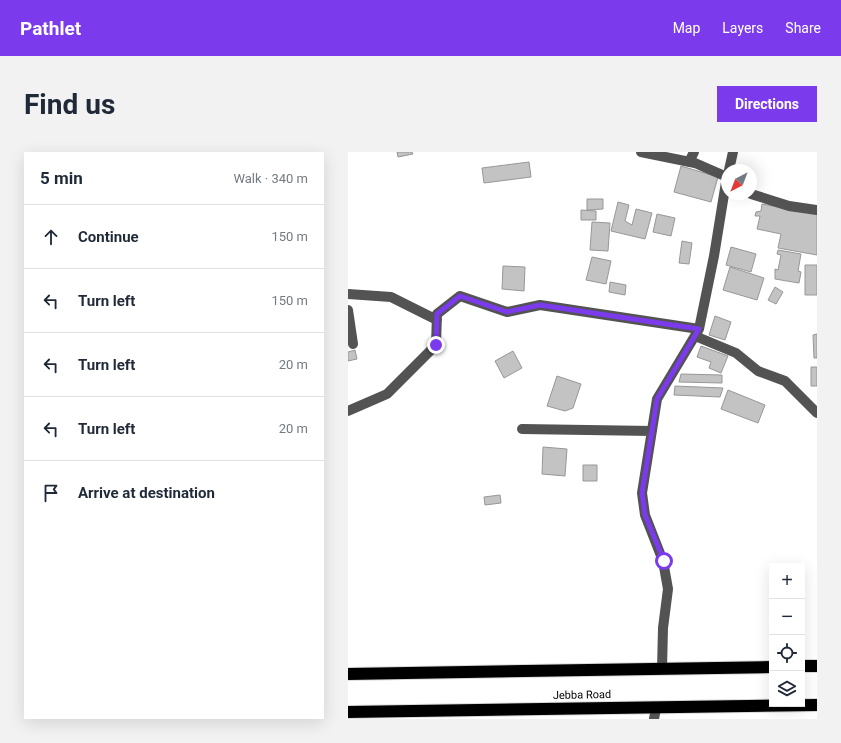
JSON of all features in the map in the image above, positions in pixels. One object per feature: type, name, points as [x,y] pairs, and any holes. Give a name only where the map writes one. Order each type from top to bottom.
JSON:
[{"type":"highway","points":[[805,666],[817,666]]},
{"type":"highway","points":[[348,674],[769,667]]},
{"type":"highway","name":"Jebba Road","points":[[348,712],[428,715],[655,713],[817,705]]},
{"type":"street","points":[[641,152],[689,162],[721,178]]},
{"type":"street","points":[[689,162],[694,152]]},
{"type":"street","points":[[730,164],[733,152]]},
{"type":"street","points":[[757,196],[789,206],[817,210]]},
{"type":"street","points":[[662,669],[663,628],[668,589],[664,561],[645,515],[642,493],[657,399],[697,333],[714,256],[723,200]]},
{"type":"street","points":[[348,294],[391,297],[436,320]]},
{"type":"street","points":[[348,411],[387,394],[436,345],[437,314],[460,296],[507,312],[540,305],[697,333],[736,353],[758,371],[785,381],[817,413]]},
{"type":"street","points":[[348,310],[353,344]]},
{"type":"street","points":[[522,429],[652,431]]},
{"type":"building","points":[[397,152],[412,152],[413,154],[398,157]]},
{"type":"building","points":[[529,162],[531,177],[484,183],[482,168]]},
{"type":"building","points":[[681,166],[718,177],[711,202],[674,192]]},
{"type":"building","points":[[587,199],[603,199],[603,209],[587,210]]},
{"type":"building","points":[[618,202],[629,205],[625,221],[632,225],[636,209],[652,213],[645,239],[611,231]]},
{"type":"building","points":[[762,204],[817,214],[817,255],[778,248],[781,234],[757,229],[760,216],[755,216],[756,212],[761,211]]},
{"type":"building","points":[[581,210],[596,211],[596,220],[581,220]]},
{"type":"building","points":[[657,214],[675,218],[671,236],[653,232]]},
{"type":"building","points":[[592,222],[610,223],[608,251],[590,250]]},
{"type":"building","points":[[682,241],[692,243],[689,264],[679,263]]},
{"type":"building","points":[[731,247],[756,254],[751,272],[726,265]]},
{"type":"building","points":[[778,250],[801,254],[798,271],[801,272],[799,283],[775,279],[775,269],[778,270],[781,255],[777,254]]},
{"type":"building","points":[[592,257],[611,261],[606,284],[586,280]]},
{"type":"building","points":[[805,265],[817,265],[817,295],[805,295]]},
{"type":"building","points":[[503,266],[525,267],[524,291],[502,289]]},
{"type":"building","points":[[730,267],[764,278],[757,300],[723,290]]},
{"type":"building","points":[[610,282],[626,285],[625,295],[609,292]]},
{"type":"building","points":[[775,287],[783,292],[776,304],[768,300]]},
{"type":"building","points":[[715,316],[731,322],[725,340],[709,335]]},
{"type":"building","points":[[817,334],[817,358],[814,358],[813,335]]},
{"type":"building","points":[[701,346],[728,356],[721,373],[709,368],[711,362],[697,357]]},
{"type":"building","points":[[355,350],[357,359],[348,361],[348,352]]},
{"type":"building","points":[[513,351],[522,368],[504,378],[495,361]]},
{"type":"building","points":[[811,367],[817,367],[817,386],[811,386]]},
{"type":"building","points":[[681,374],[722,375],[722,383],[679,382]]},
{"type":"building","points":[[557,376],[581,384],[573,408],[565,411],[547,406]]},
{"type":"building","points":[[675,386],[723,388],[720,397],[674,395]]},
{"type":"building","points":[[728,390],[765,405],[758,423],[721,409]]},
{"type":"building","points":[[543,447],[567,449],[565,476],[542,474]]},
{"type":"building","points":[[583,465],[597,465],[597,481],[583,481]]},
{"type":"building","points":[[500,495],[501,503],[485,505],[484,497]]},
{"type":"route","points":[[436,345],[437,314],[460,296],[507,312],[540,305],[699,329],[657,399],[642,493],[645,515],[664,561]]}]
